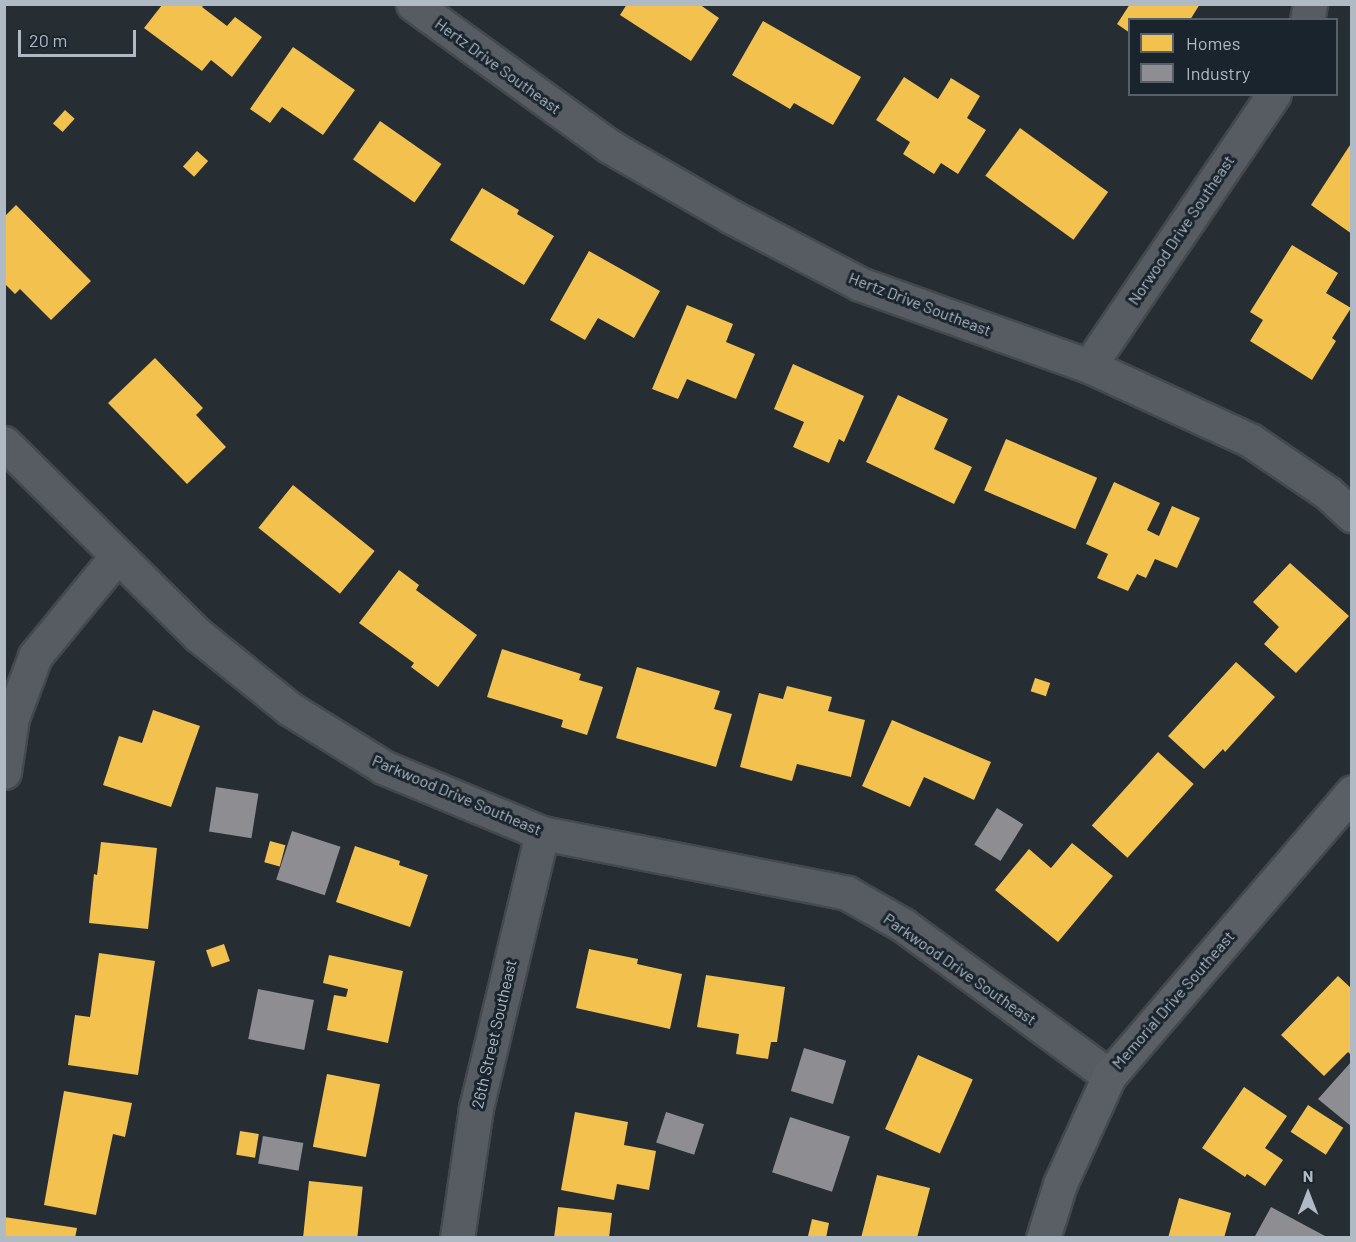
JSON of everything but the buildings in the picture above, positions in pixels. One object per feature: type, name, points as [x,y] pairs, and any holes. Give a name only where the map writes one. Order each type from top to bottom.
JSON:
[{"type":"street","name":"Hertz Drive Southeast","points":[[413,4],[609,146],[732,218],[860,284],[1089,366],[1250,440],[1328,493],[1352,514]]},
{"type":"street","name":"Norwood Drive Southeast","points":[[1089,366],[1273,96]]},
{"type":"street","name":"Parkwood Drive Southeast","points":[[4,443],[198,634],[290,709],[383,767],[542,833],[847,893],[903,925],[1109,1076]]},
{"type":"street","points":[[4,772],[12,718],[35,656],[117,556]]},
{"type":"street","name":"Memorial Drive Southeast","points":[[1043,1238],[1060,1184],[1109,1076],[1352,792]]},
{"type":"street","name":"26th Street Southeast","points":[[457,1238],[476,1108],[542,833]]}]
